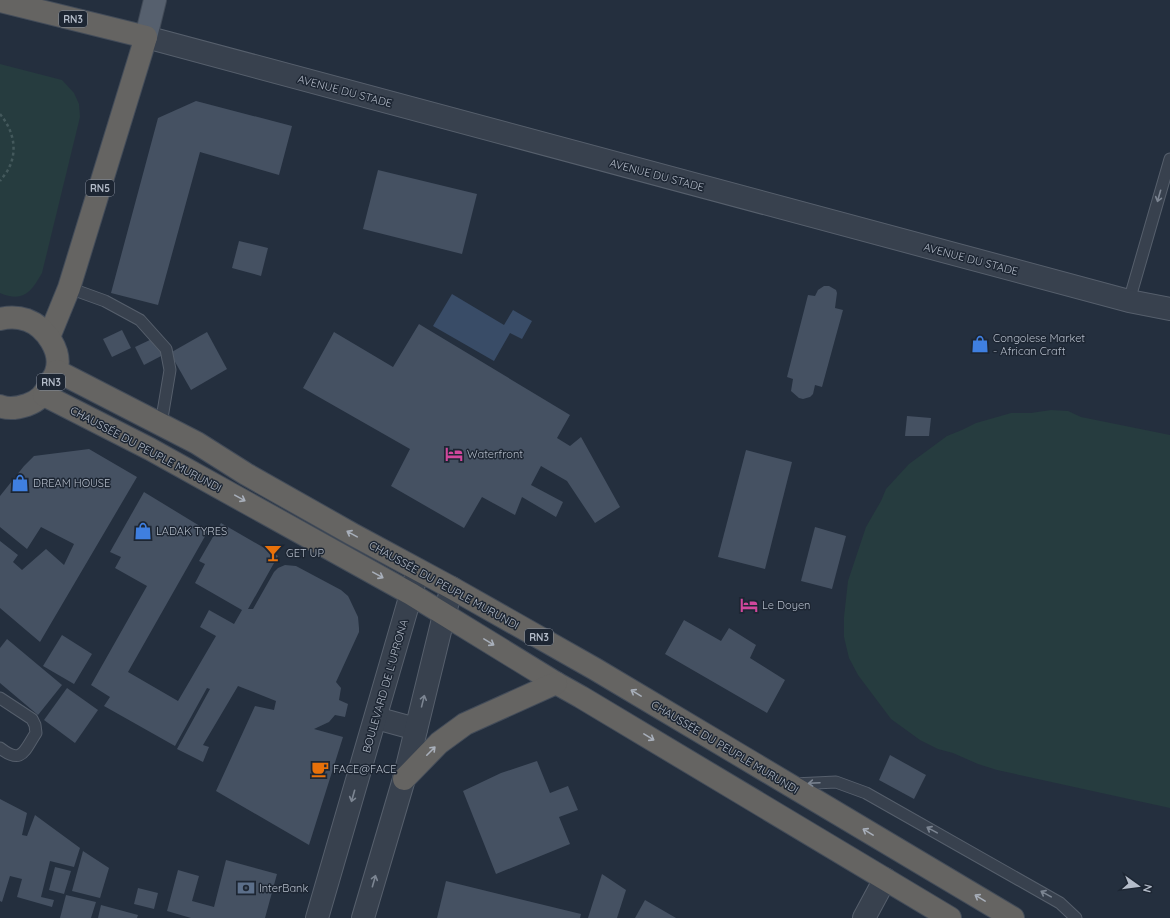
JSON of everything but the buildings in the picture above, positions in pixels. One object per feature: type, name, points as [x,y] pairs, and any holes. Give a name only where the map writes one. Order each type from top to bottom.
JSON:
[{"type":"highway","name":"RN3","points":[[0,0],[146,37]]},
{"type":"highway","name":"RN5","points":[[49,336],[70,288],[146,37]]},
{"type":"highway","name":"RN3","points":[[0,319],[15,317],[28,320],[40,327],[49,336],[56,353],[56,371],[44,395],[33,403],[19,408],[1,410]]},
{"type":"highway","name":"CHAUSSÉE DU PEUPLE MURUNDI","points":[[56,371],[197,443],[246,474],[602,673],[1013,918]]},
{"type":"highway","name":"CHAUSSÉE DU PEUPLE MURUNDI","points":[[44,395],[150,449],[411,594],[556,683],[950,918]]},
{"type":"highway","points":[[404,779],[439,743],[465,724],[556,683]]},
{"type":"main road","name":"RN5","points":[[146,37],[155,0]]},
{"type":"street","name":"AVENUE DU STADE","points":[[146,37],[1129,301],[1170,309]]},
{"type":"street","name":"BOULEVARD DE L'UPRONA","points":[[317,918],[418,570]]},
{"type":"street","points":[[362,918],[404,779],[452,588]]},
{"type":"street","points":[[376,718],[416,729]]},
{"type":"street","points":[[864,918],[885,879]]},
{"type":"lane","points":[[1129,301],[1170,159]]},
{"type":"lane","points":[[70,288],[106,301],[140,320],[166,349],[170,370],[161,424]]},
{"type":"lane","points":[[0,698],[32,719],[35,725],[36,733],[23,754],[16,757],[9,756],[0,748]]},
{"type":"lane","points":[[789,785],[836,782],[866,793],[1060,903],[1076,918]]},
{"type":"path","points":[[0,114],[8,124],[12,135],[14,151],[9,168],[0,181]]},
{"type":"green space","points":[[0,64],[62,80],[74,93],[79,104],[80,117],[42,273],[34,286],[26,294],[15,297],[0,293]]},
{"type":"green space","points":[[1051,410],[1068,411],[1081,417],[1170,435],[1170,808],[997,770],[978,764],[953,753],[938,749],[920,740],[891,719],[858,675],[849,658],[844,637],[844,617],[848,581],[866,527],[886,489],[909,464],[947,436],[976,423],[1011,413],[1031,413]]},
{"type":"water","points":[[452,294],[504,325],[513,310],[532,321],[522,339],[510,333],[494,361],[433,326]]},
{"type":"place","name":"Congolese Market - African Craft","points":[[980,344]]},
{"type":"place","name":"Waterfront","points":[[454,454]]},
{"type":"place","name":"DREAM HOUSE","points":[[20,483]]},
{"type":"place","name":"LADAK TYRES","points":[[143,531]]},
{"type":"place","name":"GET UP","points":[[273,553]]},
{"type":"place","name":"Le Doyen","points":[[749,605]]},
{"type":"place","name":"FACE@FACE","points":[[320,769]]},
{"type":"place","name":"InterBank","points":[[246,888]]}]
